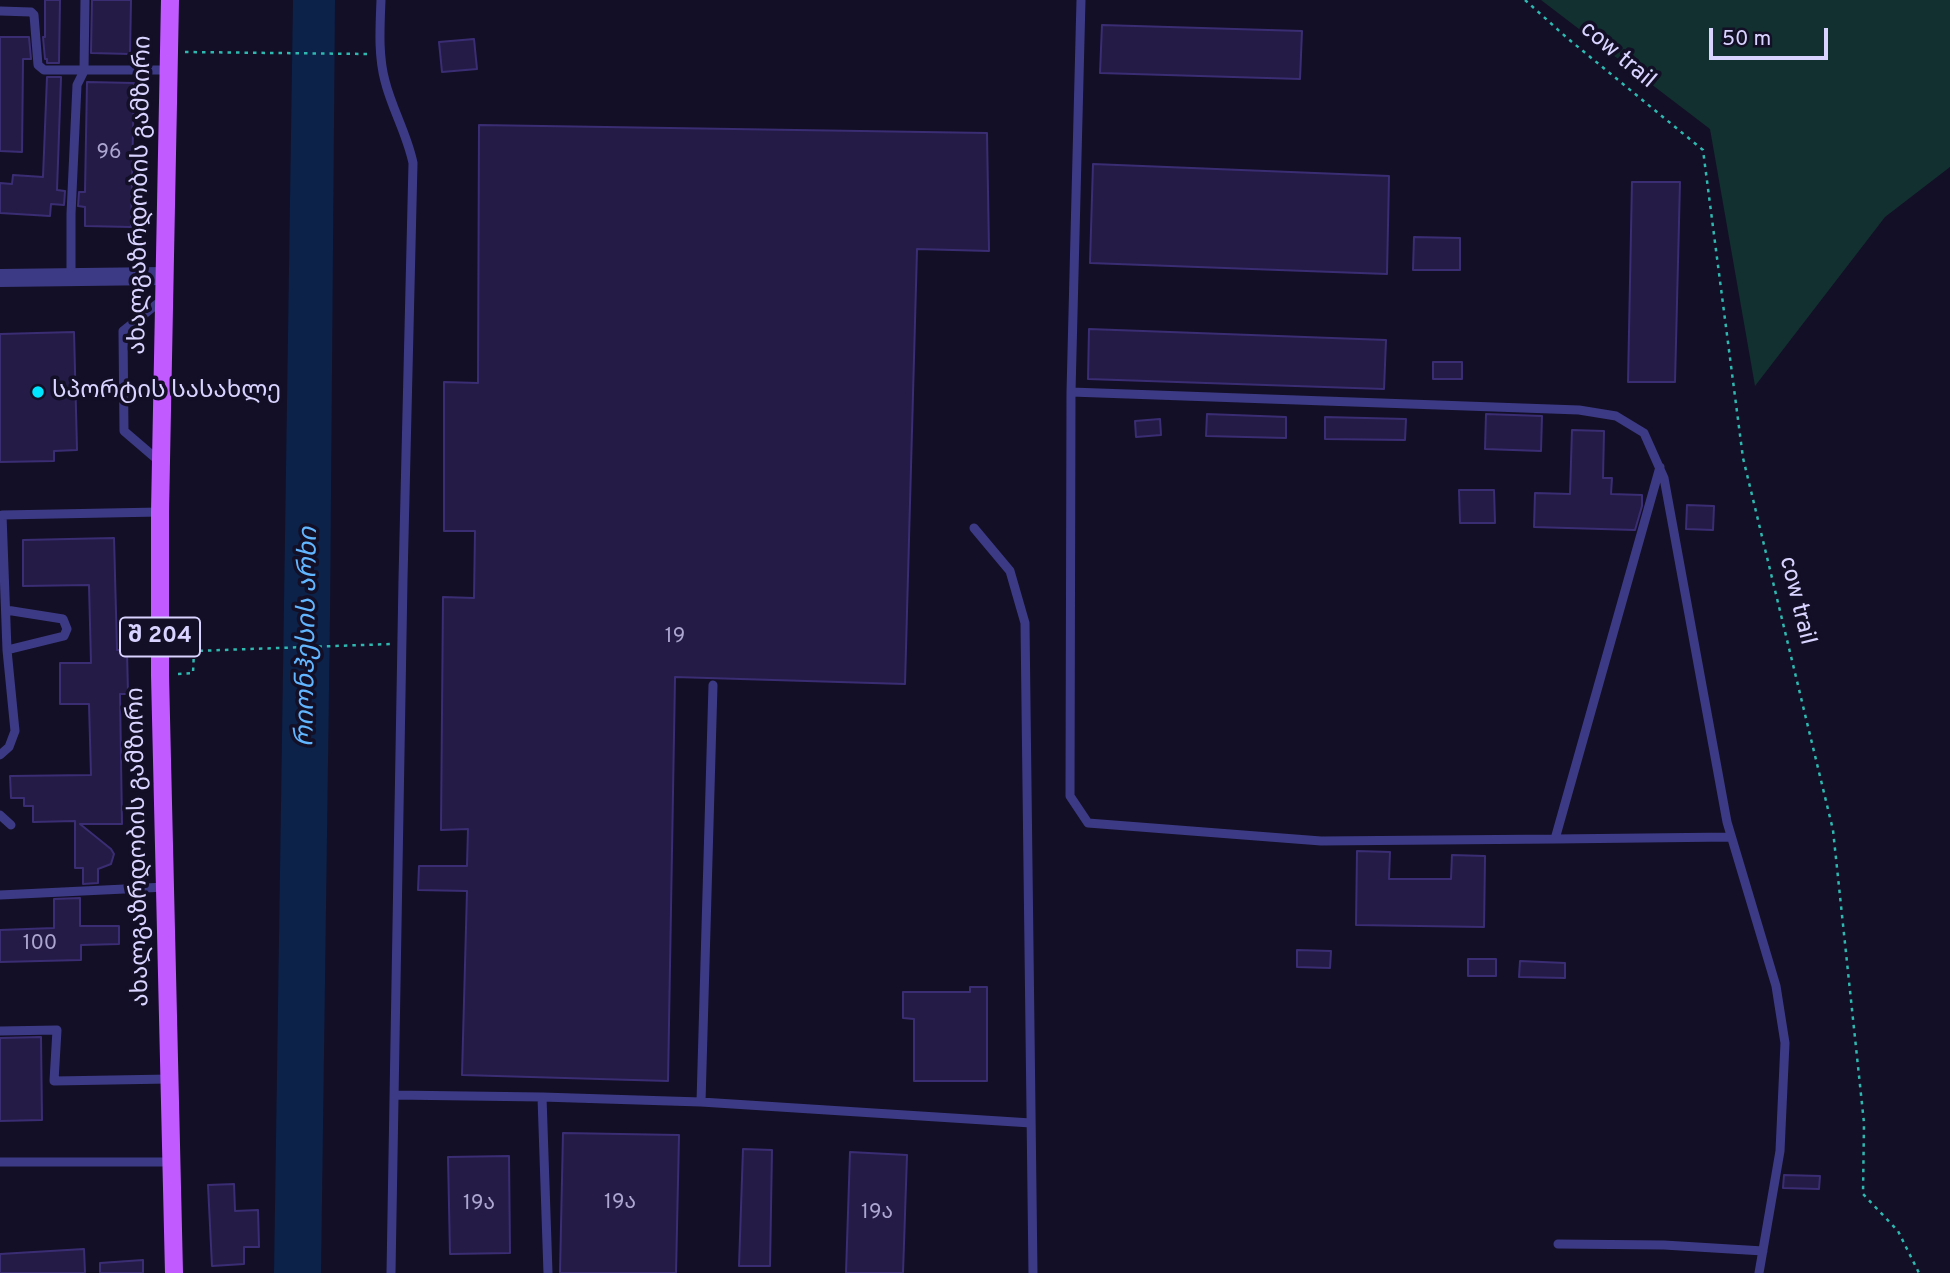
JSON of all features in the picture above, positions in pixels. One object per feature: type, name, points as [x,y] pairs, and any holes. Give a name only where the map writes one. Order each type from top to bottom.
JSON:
[{"type":"main road","name":"ახალგაზრდობის გამზირი","points":[[170,0],[160,462],[160,675],[174,1273]]},
{"type":"street","points":[[0,278],[164,276]]},
{"type":"lane","points":[[71,276],[78,85],[84,71],[85,0]]},
{"type":"lane","points":[[381,0],[380,38],[384,78],[409,143],[413,163],[401,643],[391,1273]]},
{"type":"lane","points":[[1081,0],[1071,392],[1070,796],[1088,823],[1321,841],[1731,837]]},
{"type":"lane","points":[[0,11],[32,12],[38,65],[44,70],[169,70]]},
{"type":"lane","points":[[160,462],[124,431],[123,331],[164,299]]},
{"type":"lane","points":[[1071,392],[1579,410],[1616,416],[1644,433],[1664,478],[1731,837],[1776,986],[1784,1043],[1780,1151],[1759,1273]]},
{"type":"lane","points":[[1555,839],[1660,467]]},
{"type":"lane","points":[[0,755],[9,747],[15,731],[7,650],[1,515],[160,512]]},
{"type":"lane","points":[[974,528],[1010,570],[1025,623],[1033,1273]]},
{"type":"lane","points":[[6,610],[63,619],[67,629],[64,636],[7,650]]},
{"type":"lane","points":[[701,1102],[713,685]]},
{"type":"lane","points":[[0,716],[12,715]]},
{"type":"lane","points":[[0,815],[11,825]]},
{"type":"lane","points":[[0,895],[166,887]]},
{"type":"lane","points":[[0,1031],[57,1030],[54,1081],[170,1079]]},
{"type":"lane","points":[[394,1095],[701,1102],[1031,1123]]},
{"type":"lane","points":[[542,1097],[548,1273]]},
{"type":"lane","points":[[0,1162],[172,1162]]},
{"type":"lane","points":[[1558,1244],[1664,1244],[1763,1251]]},
{"type":"path","name":"cow trail","points":[[1525,0],[1703,150],[1743,458],[1833,830],[1864,1123],[1863,1194],[1898,1231],[1919,1273]]},
{"type":"path","points":[[169,52],[361,54]]},
{"type":"path","points":[[160,675],[193,673],[194,651],[401,643]]},
{"type":"green space","points":[[1541,0],[1950,0],[1950,167],[1885,217],[1755,386],[1710,129]]},
{"type":"water","name":"რიონჰესის არხი","points":[[293,0],[335,0],[321,1273],[274,1273]]},
{"type":"building","points":[[45,0],[60,0],[59,63],[47,63],[45,59]]},
{"type":"building","points":[[92,0],[131,0],[130,54],[91,53]]},
{"type":"building","points":[[1102,25],[1302,31],[1300,79],[1100,73]]},
{"type":"building","points":[[0,37],[29,37],[31,59],[23,59],[22,152],[0,151]]},
{"type":"building","points":[[474,39],[477,69],[442,72],[439,42]]},
{"type":"building","points":[[47,77],[61,77],[57,190],[65,191],[64,205],[51,204],[50,216],[0,213],[0,183],[12,184],[13,175],[43,177]]},
{"type":"building","points":[[87,82],[134,83],[131,227],[85,226],[85,207],[78,206],[79,192],[85,192]]},
{"type":"building","points":[[479,125],[987,133],[989,251],[917,249],[905,684],[675,677],[668,1081],[462,1075],[467,891],[418,890],[419,866],[467,866],[468,829],[441,830],[443,597],[474,598],[475,531],[444,531],[444,382],[478,383]]},
{"type":"building","points":[[1093,164],[1389,176],[1387,274],[1090,263]]},
{"type":"building","points":[[1632,182],[1680,182],[1675,382],[1628,382]]},
{"type":"building","points":[[1414,237],[1460,238],[1460,270],[1413,270]]},
{"type":"building","points":[[1089,329],[1386,340],[1384,389],[1088,379]]},
{"type":"building","name":"სპორტის სასახლე","points":[[74,332],[77,450],[54,451],[54,461],[0,462],[0,334]]},
{"type":"building","points":[[1433,362],[1462,362],[1462,379],[1433,379]]},
{"type":"building","points":[[1207,414],[1286,417],[1286,438],[1206,436]]},
{"type":"building","points":[[1486,414],[1542,416],[1541,451],[1485,449]]},
{"type":"building","points":[[1325,417],[1406,419],[1405,440],[1325,439]]},
{"type":"building","points":[[1160,419],[1161,435],[1136,437],[1135,421]]},
{"type":"building","points":[[1572,430],[1604,431],[1603,478],[1612,478],[1611,494],[1642,495],[1642,506],[1635,530],[1534,527],[1535,493],[1570,494]]},
{"type":"building","points":[[1459,490],[1494,490],[1495,523],[1460,523]]},
{"type":"building","points":[[1687,505],[1714,506],[1713,530],[1686,529]]},
{"type":"building","points":[[114,538],[117,650],[127,650],[128,694],[120,694],[122,824],[80,824],[114,854],[111,864],[98,869],[98,883],[83,884],[83,868],[75,868],[75,821],[33,822],[33,806],[24,806],[24,798],[11,798],[10,776],[91,775],[89,704],[60,704],[60,663],[91,663],[89,585],[23,586],[23,540]]},
{"type":"building","points":[[1357,851],[1390,852],[1389,879],[1451,879],[1452,855],[1485,856],[1484,927],[1356,925]]},
{"type":"building","points":[[80,898],[80,926],[119,926],[119,944],[81,945],[81,960],[0,962],[0,930],[54,928],[54,899]]},
{"type":"building","points":[[1297,950],[1331,951],[1330,968],[1297,967]]},
{"type":"building","points":[[1468,959],[1496,959],[1496,976],[1468,976]]},
{"type":"building","points":[[1520,961],[1565,963],[1565,978],[1519,977]]},
{"type":"building","points":[[970,987],[987,987],[987,1081],[914,1081],[914,1019],[903,1018],[903,992],[970,992]]},
{"type":"building","points":[[41,1037],[42,1120],[0,1121],[0,1038]]},
{"type":"building","points":[[563,1133],[679,1135],[676,1273],[560,1273]]},
{"type":"building","points":[[743,1149],[772,1150],[770,1266],[739,1266]]},
{"type":"building","points":[[850,1152],[907,1155],[903,1273],[846,1273]]},
{"type":"building","points":[[509,1156],[510,1253],[450,1254],[448,1157]]},
{"type":"building","points":[[1784,1175],[1820,1176],[1819,1189],[1783,1188]]},
{"type":"building","points":[[234,1184],[235,1211],[258,1210],[259,1247],[244,1247],[244,1264],[212,1266],[208,1185]]},
{"type":"building","points":[[84,1249],[85,1273],[0,1273],[0,1254]]},
{"type":"building","points":[[143,1260],[143,1273],[100,1273],[100,1263]]},
{"type":"place","name":"სპორტის სასახლე","points":[[38,392]]}]
